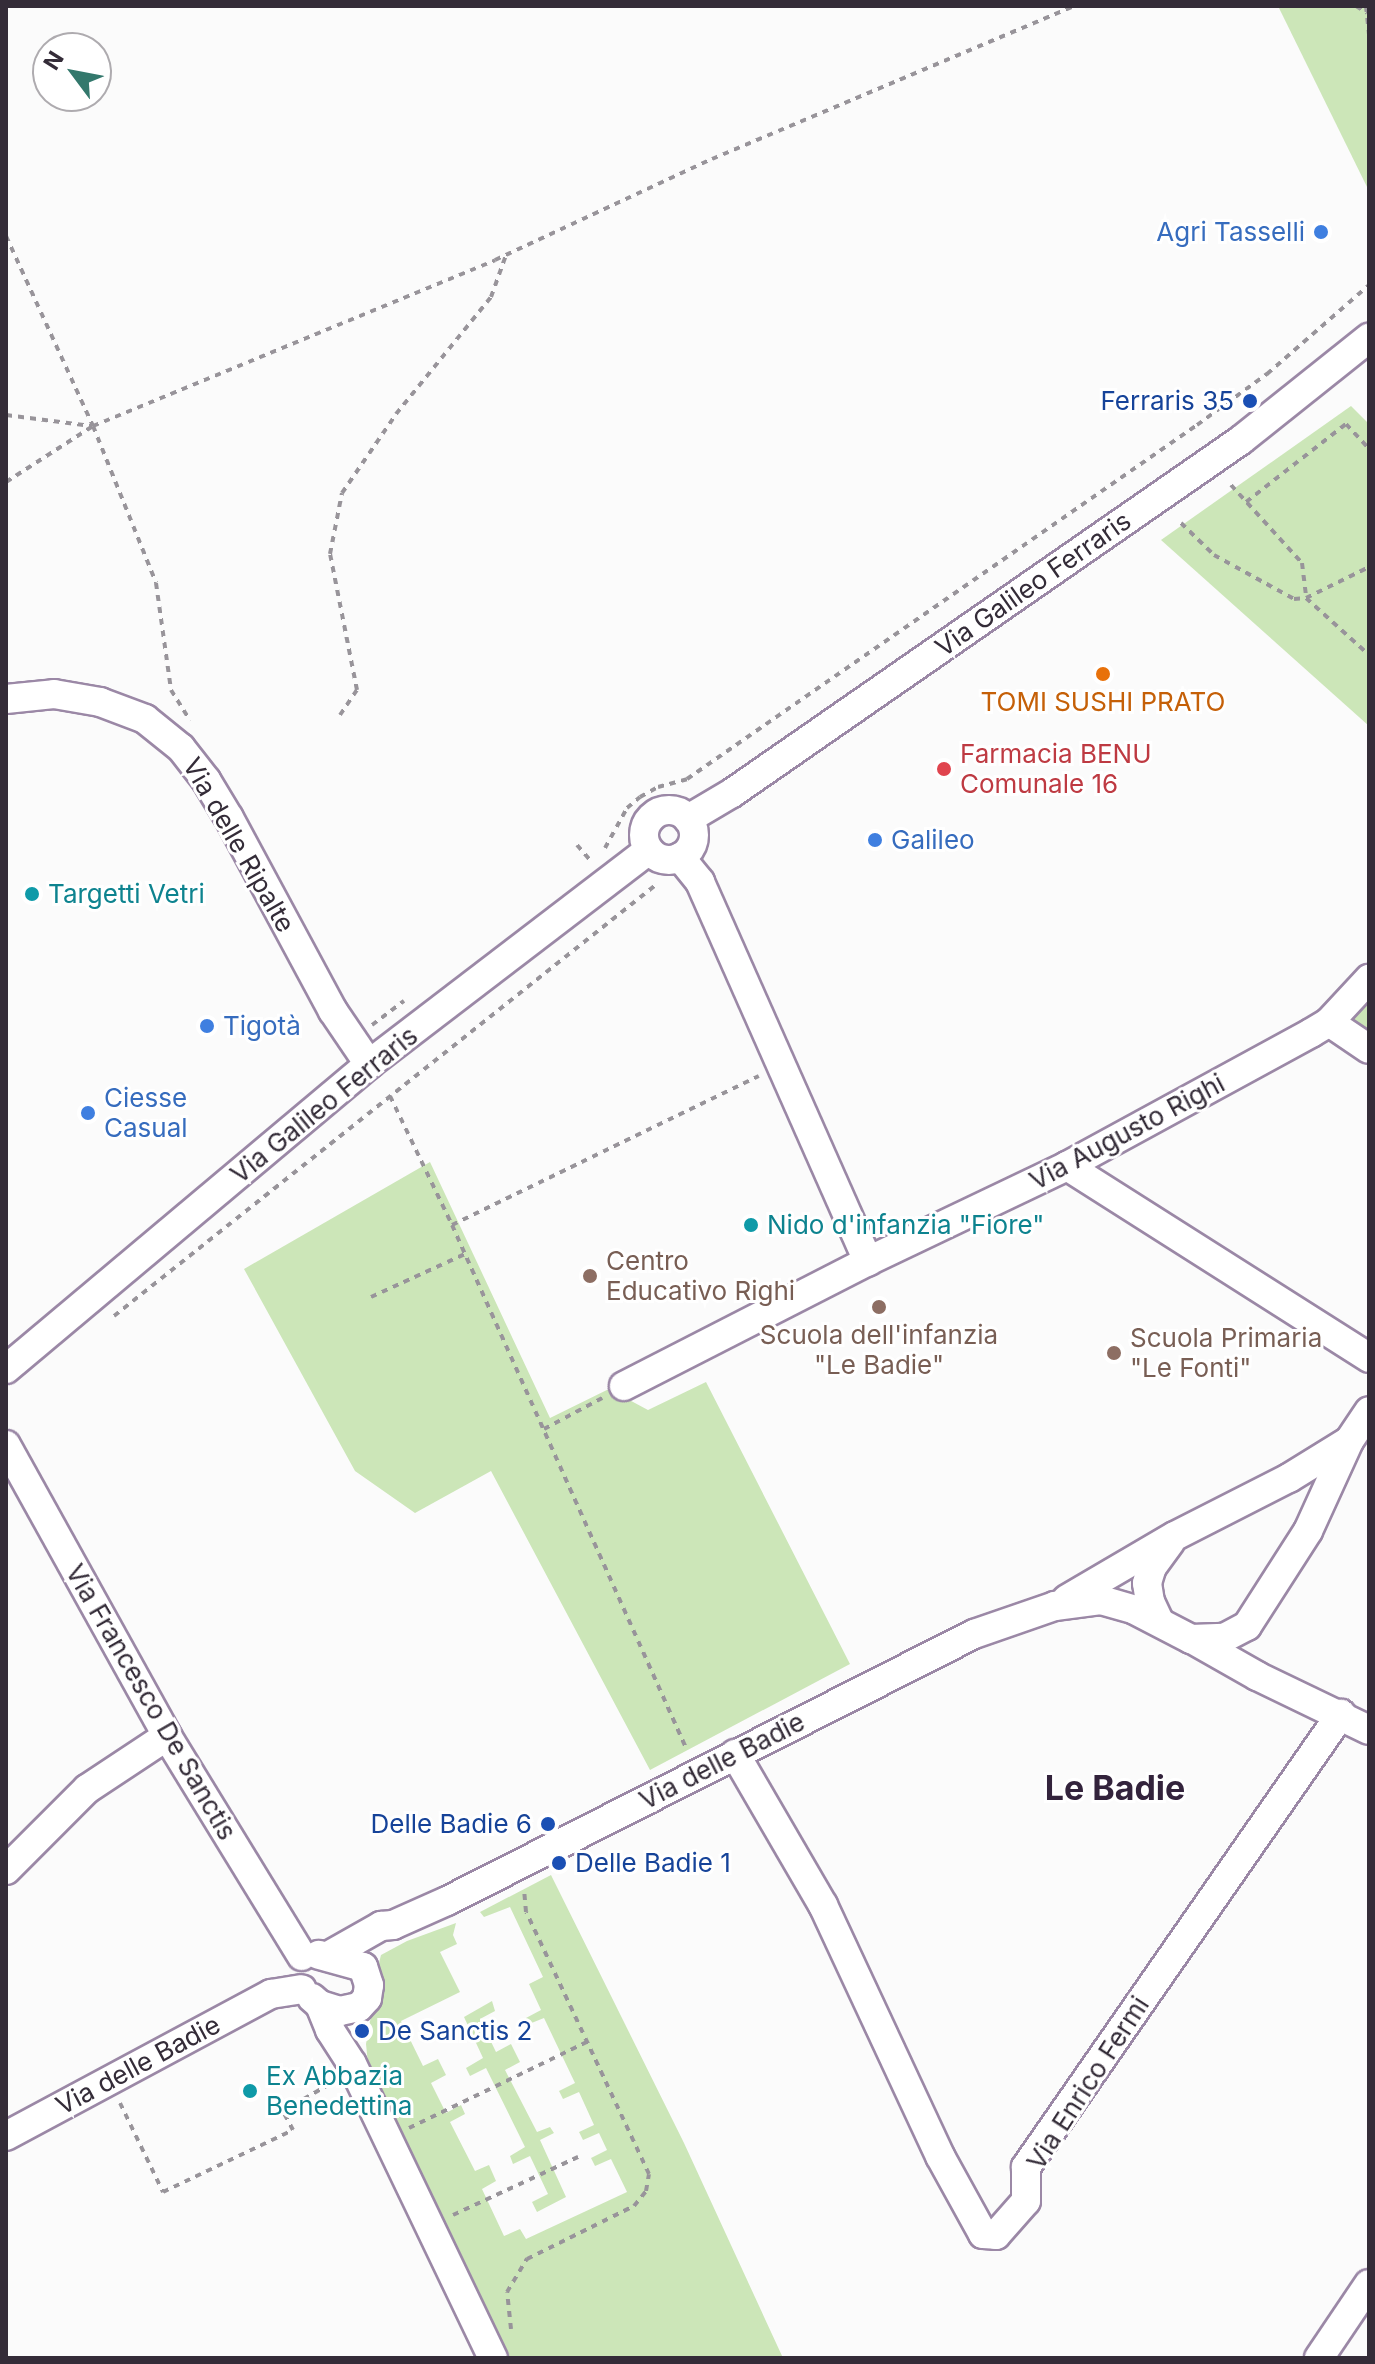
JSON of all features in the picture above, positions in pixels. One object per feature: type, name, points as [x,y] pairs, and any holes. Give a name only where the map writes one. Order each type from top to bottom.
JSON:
[{"type":"street","name":"Via Galileo Ferraris","points":[[688,819],[732,793],[1241,440],[1369,338]]},
{"type":"street","name":"Via delle Ripalte","points":[[6,699],[54,694],[100,702],[145,719],[181,748],[206,780],[229,818],[333,1011],[369,1064]]},
{"type":"street","points":[[670,810],[688,819],[693,842],[680,857],[663,859],[649,850],[644,832],[655,814],[670,810]]},
{"type":"street","name":"Via Galileo Ferraris","points":[[6,1369],[369,1064],[649,850]]},
{"type":"street","points":[[680,857],[700,882],[868,1261]]},
{"type":"street","name":"Via Augusto Righi","points":[[624,1386],[868,1261],[1067,1166],[1329,1022],[1369,979]]},
{"type":"street","points":[[1329,1022],[1369,1049]]},
{"type":"street","points":[[1067,1166],[1369,1358]]},
{"type":"street","name":"Via delle Badie","points":[[1247,1626],[1308,1531],[1349,1441],[1369,1411]]},
{"type":"street","name":"Via delle Badie","points":[[6,2136],[309,1976],[381,1926],[393,1925],[455,1897],[974,1634],[1055,1606],[1349,1441]]},
{"type":"street","name":"Via Francesco De Sanctis","points":[[6,1445],[167,1736],[309,1976],[343,2073],[388,2139],[430,2227],[504,2349]]},
{"type":"street","points":[[1267,1489],[1290,1495],[1300,1503],[1308,1531]]},
{"type":"street","name":"Via delle Badie","points":[[1159,1621],[1150,1602],[1147,1583],[1152,1567],[1175,1536]]},
{"type":"street","name":"Via delle Badie","points":[[1055,1606],[1101,1600],[1159,1621],[1252,1673],[1369,1729]]},
{"type":"street","points":[[1191,1639],[1224,1638],[1247,1626]]},
{"type":"street","points":[[1247,1626],[1241,1658],[1252,1673]]},
{"type":"street","name":"Via Enrico Fermi","points":[[735,1754],[823,1905],[940,2156],[983,2234],[996,2235],[1026,2201],[1026,2167],[1341,1714]]},
{"type":"street","points":[[6,1870],[87,1789],[167,1736]]},
{"type":"street","points":[[309,1976],[363,1967],[393,1925]]},
{"type":"street","points":[[343,2073],[359,2007],[367,1998],[369,1985],[363,1967]]},
{"type":"street","points":[[309,1976],[340,2011],[359,2007]]},
{"type":"street","points":[[1319,2358],[1369,2284]]},
{"type":"path","points":[[6,482],[93,426],[506,255],[712,159],[1075,6]]},
{"type":"path","points":[[1356,6],[1367,13]]},
{"type":"path","points":[[1366,6],[1369,34]]},
{"type":"path","points":[[1369,106],[1369,122]]},
{"type":"path","points":[[6,236],[93,426],[156,583],[171,690],[195,728]]},
{"type":"path","points":[[340,715],[357,690],[330,554],[342,493],[396,414],[491,297],[506,255]]},
{"type":"path","points":[[6,415],[93,426]]},
{"type":"path","points":[[1246,502],[1346,424],[1369,449]]},
{"type":"path","points":[[1231,485],[1302,563],[1306,598],[1369,655]]},
{"type":"path","points":[[1181,523],[1214,555],[1294,599],[1306,598],[1369,567]]},
{"type":"path","points":[[108,1321],[657,884]]},
{"type":"path","points":[[452,1225],[767,1072]]},
{"type":"path","points":[[390,1096],[452,1225],[690,1757]]},
{"type":"path","points":[[371,1297],[465,1254]]},
{"type":"path","points":[[544,1429],[624,1386]]},
{"type":"path","points":[[504,2349],[507,2292],[520,2266],[527,2259],[634,2206],[648,2185],[649,2174],[526,1912],[524,1889]]},
{"type":"path","points":[[388,2139],[587,2042]]},
{"type":"path","points":[[120,2103],[163,2192],[293,2130],[283,2111],[343,2073]]},
{"type":"path","points":[[430,2227],[578,2157]]},
{"type":"green space","points":[[1278,6],[1369,6],[1369,191]]},
{"type":"green space","points":[[1351,406],[1369,424],[1369,726],[1161,540]]},
{"type":"green space","points":[[1369,1001],[1369,1037],[1348,1023]]},
{"type":"green space","points":[[430,1162],[550,1418],[615,1386],[620,1395],[648,1410],[706,1382],[850,1664],[650,1770],[491,1471],[415,1513],[355,1471],[244,1269]]},
{"type":"green space","points":[[551,1875],[684,2143],[783,2358],[510,2358],[468,2275],[368,2064],[366,2044],[370,2021],[382,1991],[379,1963],[381,1955],[407,1941],[456,1923],[453,1935],[457,1944],[440,1952],[460,1992],[401,2021],[423,2066],[438,2059],[446,2075],[431,2083],[446,2113],[461,2105],[465,2114],[450,2122],[475,2171],[489,2165],[496,2181],[482,2189],[504,2236],[520,2229],[526,2239],[627,2192],[611,2159],[595,2166],[591,2158],[607,2150],[599,2133],[583,2140],[579,2132],[594,2125],[579,2092],[563,2099],[559,2091],[575,2083],[544,2018],[529,2024],[526,2018],[541,2010],[529,1984],[543,1977],[510,1907],[484,1917],[480,1912]]},
{"type":"green space","points":[[492,2001],[495,2011],[480,2019],[496,2052],[511,2044],[520,2062],[505,2070],[537,2132],[550,2127],[554,2133],[540,2140],[566,2197],[537,2212],[532,2202],[548,2194],[530,2156],[513,2164],[510,2156],[525,2147],[486,2068],[470,2076],[466,2068],[483,2058],[464,2017]]},
{"type":"place","name":"Agri Tasselli","points":[[1321,232]]},
{"type":"place","name":"Ferraris 35","points":[[1250,401]]},
{"type":"place","name":"TOMI SUSHI PRATO","points":[[1103,674]]},
{"type":"place","name":"Farmacia BENU Comunale 16","points":[[944,769]]},
{"type":"place","name":"Galileo","points":[[875,840]]},
{"type":"place","name":"Targetti Vetri","points":[[32,894]]},
{"type":"place","name":"Tigotà","points":[[207,1026]]},
{"type":"place","name":"Ciesse Casual","points":[[88,1113]]},
{"type":"place","name":"Nido d'infanzia \"Fiore\"","points":[[751,1225]]},
{"type":"place","name":"Centro Educativo Righi","points":[[590,1276]]},
{"type":"place","name":"Scuola dell'infanzia \"Le Badie\"","points":[[879,1307]]},
{"type":"place","name":"Scuola Primaria \"Le Fonti\"","points":[[1114,1353]]},
{"type":"place","name":"Delle Badie 6","points":[[548,1824]]},
{"type":"place","name":"Delle Badie 1","points":[[559,1863]]},
{"type":"place","name":"De Sanctis 2","points":[[362,2031]]},
{"type":"place","name":"Ex Abbazia Benedettina","points":[[250,2091]]},
{"type":"district","name":"Le Badie","points":[[1115,1788]]}]
